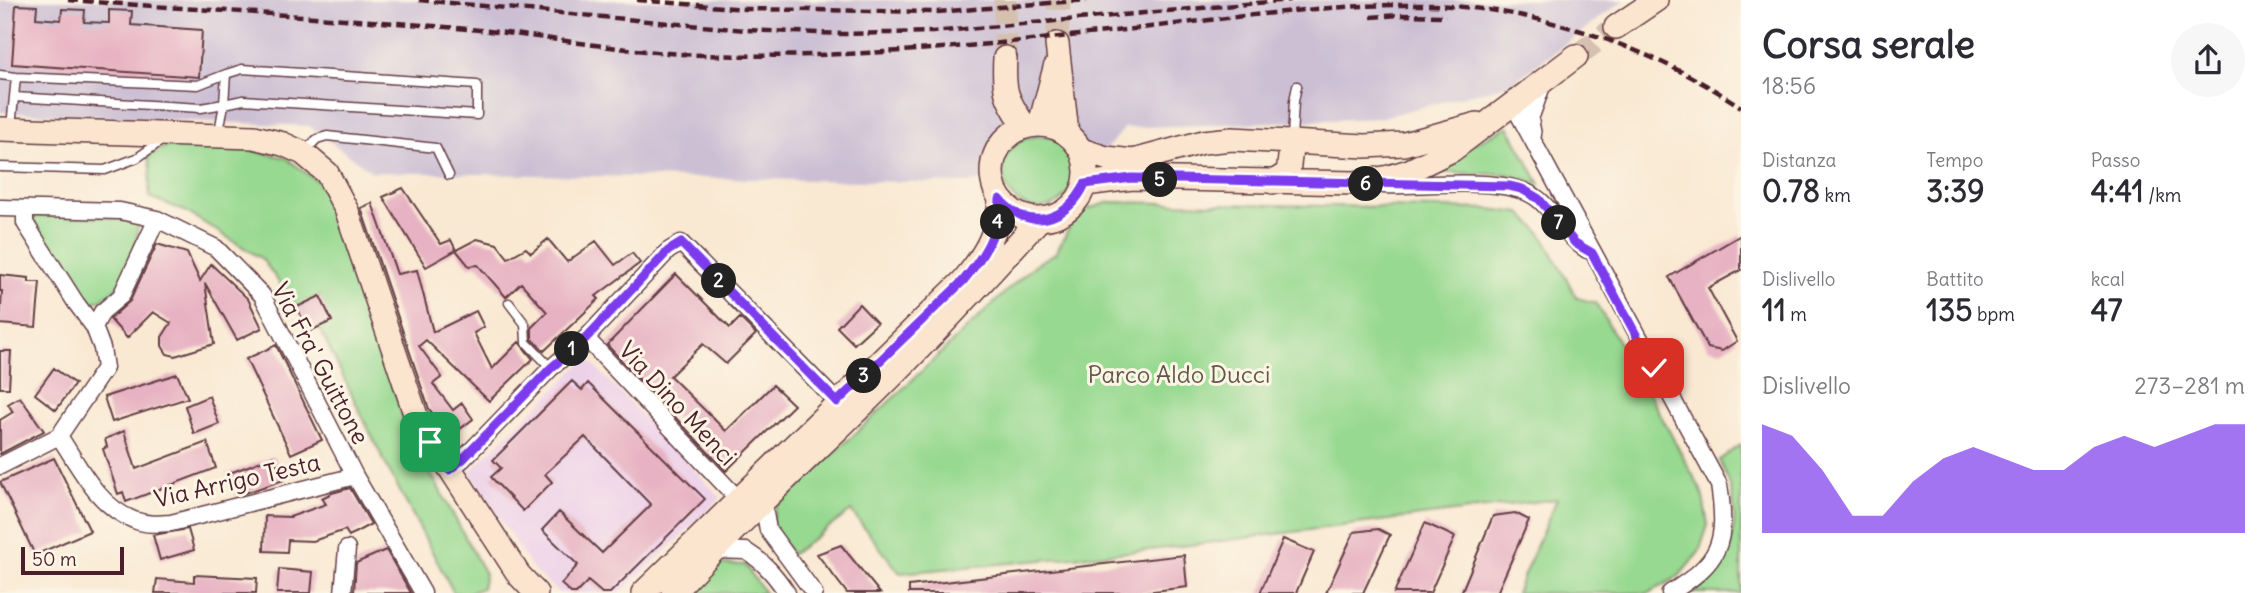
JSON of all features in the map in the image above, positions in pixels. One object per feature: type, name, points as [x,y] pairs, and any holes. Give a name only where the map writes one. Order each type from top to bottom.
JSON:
[{"type":"main road","points":[[1616,27],[1656,0]]},
{"type":"main road","points":[[1032,125],[1055,70],[1057,44],[1074,141],[1086,172],[1085,184],[1079,198],[1068,209],[1055,216],[1040,219],[1017,214],[1000,199],[991,171],[996,152],[1007,136],[1032,125],[1054,127],[1074,141],[1107,158],[1133,161],[1215,140],[1365,146],[1404,144],[1468,127],[1493,117]]},
{"type":"main road","points":[[1085,184],[1132,178],[1354,183],[1389,177],[1452,150],[1576,55]]},
{"type":"main road","points":[[1005,58],[1003,84],[1011,106],[1032,125]]},
{"type":"main road","points":[[5,129],[254,137],[283,144],[303,153],[327,173],[347,211],[416,416],[523,584],[536,593]]},
{"type":"main road","points":[[1273,182],[1288,173],[1292,141]]},
{"type":"main road","points":[[643,593],[963,281],[981,260],[1000,218],[1000,199]]},
{"type":"main road","points":[[673,593],[713,550],[894,374],[1040,219]]},
{"type":"street","points":[[1534,144],[1530,119],[1543,82]]},
{"type":"street","points":[[1513,104],[1719,485],[1723,512],[1722,539],[1710,562],[1694,578],[1670,593]]},
{"type":"street","points":[[1354,183],[1497,185],[1522,189],[1539,199],[1575,243],[1592,253]]},
{"type":"street","name":"Via Fra' Guittone","points":[[0,208],[120,211],[158,219],[216,248],[262,295],[355,476],[423,593]]},
{"type":"street","points":[[0,466],[59,436],[105,368],[102,348],[94,327],[25,223],[25,209]]},
{"type":"street","points":[[94,327],[102,312],[121,296],[158,219]]},
{"type":"street","points":[[449,470],[463,459],[551,368],[586,338],[668,251],[681,243],[837,402]]},
{"type":"street","name":"Via Dino Menci","points":[[586,338],[738,499]]},
{"type":"street","name":"Via Arrigo Testa","points":[[59,436],[97,493],[133,520],[149,524],[171,523],[355,476]]},
{"type":"street","points":[[762,502],[768,530],[814,593]]},
{"type":"street","points":[[343,593],[347,549]]},
{"type":"street","points":[[713,550],[750,553],[767,565],[787,593]]},
{"type":"lane","points":[[0,75],[198,85],[242,69],[477,85],[477,115],[243,100],[201,108],[14,97]]},
{"type":"lane","points":[[219,135],[226,74]]},
{"type":"lane","points":[[5,129],[14,97],[16,77]]},
{"type":"lane","points":[[1292,141],[1297,86]]},
{"type":"lane","points":[[0,167],[105,170],[137,158],[172,134]]},
{"type":"lane","points":[[303,153],[317,139],[327,136],[436,148],[449,175]]},
{"type":"lane","points":[[509,303],[525,324],[526,342],[551,368]]},
{"type":"shaded area","points":[[0,0],[1624,0],[1511,84],[1379,118],[1124,128],[1092,166],[968,183],[372,172],[309,126],[0,112]]},
{"type":"shaded area","points":[[587,358],[721,498],[618,593],[559,593],[534,571],[469,472]]},
{"type":"green space","points":[[1508,126],[1540,184],[1507,174],[1418,172]]},
{"type":"green space","points":[[1039,136],[1053,139],[1065,146],[1072,158],[1075,172],[1072,186],[1065,198],[1053,205],[1039,208],[1025,205],[1013,198],[1006,186],[1003,172],[1006,158],[1013,146],[1025,139]]},
{"type":"green space","points":[[169,145],[247,149],[286,158],[318,182],[338,220],[412,446],[435,481],[485,574],[482,588],[469,593],[454,593],[384,461],[319,327],[320,296],[297,307],[262,259],[185,211],[149,197],[148,156]]},
{"type":"green space","name":"Parco Aldo Ducci","points":[[1111,202],[1489,209],[1521,213],[1541,233],[1577,298],[1596,303],[1702,492],[1708,525],[1699,552],[1679,576],[1649,593],[1516,593],[1557,499],[1150,550],[900,573],[851,511],[792,554],[770,526],[777,504],[1036,264],[1056,253],[1076,215]]},
{"type":"green space","points":[[31,216],[106,217],[138,222],[135,248],[119,284],[111,293],[88,304],[78,295]]},
{"type":"green space","points":[[1741,445],[1741,593],[1692,593],[1713,576],[1729,549],[1733,534],[1734,505],[1719,460]]},
{"type":"green space","points":[[716,564],[745,565],[765,593],[687,593]]},
{"type":"building","points":[[16,5],[37,6],[36,18],[61,20],[62,9],[85,10],[84,22],[109,23],[109,10],[132,11],[131,25],[202,30],[199,77],[12,64]]},
{"type":"building","points":[[403,188],[441,244],[451,240],[456,250],[426,267],[383,197]]},
{"type":"building","points":[[372,203],[397,274],[417,270],[433,332],[476,311],[484,327],[474,333],[492,369],[519,342],[533,359],[489,401],[426,340],[419,346],[442,377],[433,384],[453,410],[462,403],[473,419],[451,436],[429,409],[361,208]]},
{"type":"building","points":[[1741,235],[1741,270],[1708,288],[1737,341],[1722,351],[1708,348],[1669,277]]},
{"type":"building","points":[[477,239],[497,244],[508,258],[526,248],[531,253],[548,239],[567,262],[596,241],[615,265],[632,253],[640,263],[596,296],[599,299],[544,351],[532,339],[532,327],[547,312],[521,283],[506,297],[478,265],[469,266],[456,250]]},
{"type":"building","points":[[157,244],[187,253],[200,281],[211,264],[248,299],[262,328],[237,340],[205,283],[214,344],[175,356],[167,354],[162,346],[162,337],[171,323],[153,312],[127,338],[110,319],[130,301]]},
{"type":"building","points":[[676,274],[730,328],[740,318],[756,334],[726,364],[703,344],[670,376],[726,431],[773,385],[794,405],[726,471],[607,345]]},
{"type":"building","points":[[0,275],[40,282],[36,327],[0,324]]},
{"type":"building","points":[[320,296],[332,321],[308,332],[297,307]]},
{"type":"building","points":[[859,304],[877,323],[854,344],[837,327]]},
{"type":"building","points":[[276,345],[322,440],[291,454],[246,359]]},
{"type":"building","points":[[0,351],[11,351],[9,388],[0,388]]},
{"type":"building","points":[[54,368],[75,384],[56,410],[35,394]]},
{"type":"building","points":[[177,374],[188,398],[112,422],[104,397]]},
{"type":"building","points":[[572,381],[582,390],[588,383],[705,499],[610,593],[602,593],[588,581],[576,593],[571,593],[561,584],[578,565],[542,530],[559,512],[602,553],[651,505],[585,437],[545,474],[552,482],[523,511],[491,477],[501,468],[493,460]]},
{"type":"building","points":[[209,396],[219,424],[194,434],[185,406]]},
{"type":"building","points":[[20,397],[44,431],[0,454],[0,420],[13,412],[8,404]]},
{"type":"building","points":[[124,431],[136,469],[207,442],[216,468],[126,502],[123,492],[118,494],[103,449],[107,447],[105,439]]},
{"type":"building","points":[[274,456],[284,480],[236,496],[227,474]]},
{"type":"building","points":[[54,458],[90,531],[35,555],[0,482]]},
{"type":"building","points":[[350,488],[371,524],[349,536],[345,530],[313,541],[288,540],[287,552],[264,551],[265,516],[290,517],[326,504],[322,498]]},
{"type":"building","points":[[1515,513],[1529,520],[1497,593],[1461,593],[1493,516]]},
{"type":"building","points":[[1425,523],[1455,537],[1430,593],[1394,593]]},
{"type":"building","points":[[188,529],[194,550],[160,560],[153,535]]},
{"type":"building","points":[[1378,529],[1390,535],[1363,593],[1326,593],[1354,532]]},
{"type":"building","points":[[1283,539],[1314,552],[1296,593],[1260,593]]},
{"type":"building","points":[[841,545],[880,593],[847,593],[817,554]]},
{"type":"building","points":[[386,550],[411,593],[354,593],[356,563]]},
{"type":"building","points":[[1184,555],[1187,587],[1137,593],[909,593],[909,586]]},
{"type":"building","points":[[279,569],[313,572],[311,593],[277,593]]},
{"type":"building","points":[[194,575],[257,578],[256,593],[155,593],[157,579],[194,582]]},
{"type":"tunnel","points":[[1005,0],[1005,58]]},
{"type":"tunnel","points":[[1057,44],[1059,0]]},
{"type":"tunnel","points":[[1576,56],[1616,27]]},
{"type":"railway","points":[[68,0],[468,29],[675,54],[755,56],[956,47],[1341,7],[1462,7],[1504,12],[1588,33],[1668,65],[1741,107]]},
{"type":"railway","points":[[419,0],[745,30],[843,34],[932,32],[1291,0]]},
{"type":"railway","points":[[637,0],[746,9],[937,12],[1087,0]]},
{"type":"railway","points":[[1371,17],[1446,16]]},
{"type":"route","points":[[430,442],[449,470],[463,459],[551,368],[586,338],[668,251],[681,243],[837,402],[963,281],[981,260],[996,231],[1000,218],[1000,199],[1017,214],[1040,219],[1055,216],[1068,209],[1079,198],[1085,184],[1132,178],[1497,185],[1522,189],[1539,199],[1575,243],[1592,253],[1654,368]]}]
